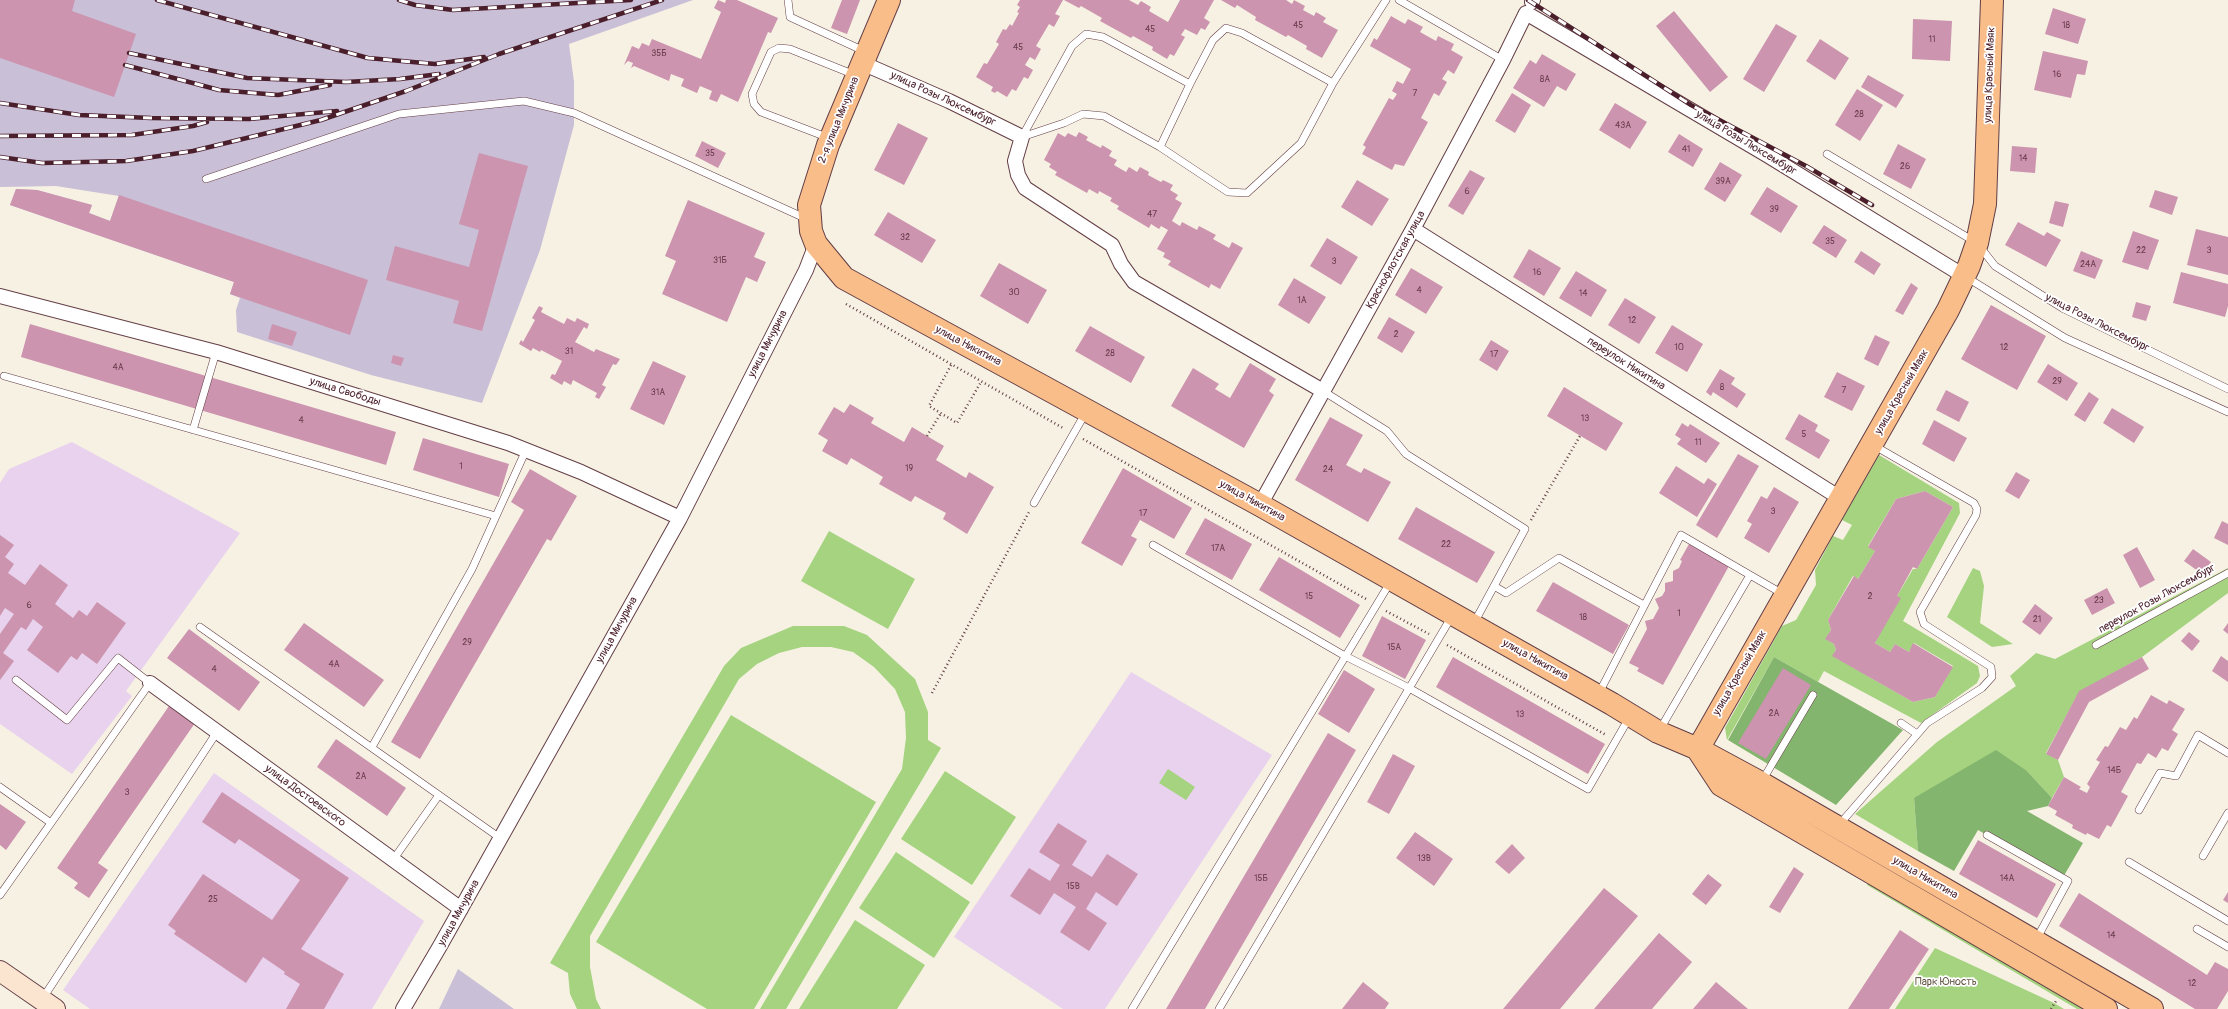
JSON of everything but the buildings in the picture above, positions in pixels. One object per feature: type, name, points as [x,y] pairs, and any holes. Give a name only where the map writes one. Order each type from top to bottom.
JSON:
[{"type":"main road","name":"2-я улица Мичурина","points":[[816,244],[811,231],[809,219],[812,193],[831,139],[889,0]]},
{"type":"main road","name":"улица Красный Маяк","points":[[1698,749],[1948,310],[1964,276],[1976,243],[1985,204],[1992,0]]},
{"type":"main road","name":"улица Никитина","points":[[816,244],[844,278],[1260,505],[1598,695],[1658,732],[1698,749],[1761,782],[2152,1009]]},
{"type":"main road","name":"улица Никитина","points":[[1698,749],[1721,785],[2106,1009]]},
{"type":"street","name":"улица Розы Люксембург","points":[[1530,5],[1767,155],[1964,276]]},
{"type":"street","name":"Краснофлотская улица","points":[[1260,505],[1413,229],[1503,60],[1530,5]]},
{"type":"street","name":"улица Розы Люксембург","points":[[862,63],[949,101],[1022,137]]},
{"type":"street","points":[[1022,137],[1015,161],[1018,175],[1025,188],[1112,245],[1120,264],[1134,282],[1323,391]]},
{"type":"street","name":"переулок Никитина","points":[[1413,229],[1840,498]]},
{"type":"street","name":"улица Мичурина","points":[[403,1009],[461,909],[680,518],[806,270],[816,244]]},
{"type":"street","name":"улица Свободы","points":[[0,296],[216,352],[526,450],[581,472],[680,518]]},
{"type":"street","name":"улица Достоевского","points":[[150,683],[461,909]]},
{"type":"street","points":[[0,971],[48,1004]]},
{"type":"lane","points":[[788,0],[790,17],[862,63]]},
{"type":"lane","points":[[1022,137],[1064,123],[1083,114],[1104,116],[1160,147],[1228,192],[1247,193],[1301,143],[1332,83],[1386,0]]},
{"type":"lane","points":[[1399,0],[1503,60]]},
{"type":"lane","points":[[1160,147],[1190,84],[1214,40],[1226,28],[1242,33],[1332,83]]},
{"type":"lane","points":[[1022,137],[1072,46],[1086,34],[1103,37],[1190,84]]},
{"type":"lane","points":[[831,139],[762,112],[754,104],[752,94],[771,52],[779,48],[862,63]]},
{"type":"lane","points":[[206,179],[399,114],[524,100],[574,113],[809,219]]},
{"type":"lane","name":"улица Розы Люксембург","points":[[1827,154],[1976,243],[1995,266],[2064,309],[2228,389]]},
{"type":"lane","points":[[1964,276],[2064,338],[2228,412]]},
{"type":"lane","points":[[192,430],[216,352]]},
{"type":"lane","points":[[4,376],[496,516]]},
{"type":"lane","points":[[1323,391],[1387,431],[1406,454],[1525,529],[1472,625]]},
{"type":"lane","points":[[1034,503],[1087,410]]},
{"type":"lane","points":[[1838,826],[1927,722],[1982,688],[1992,677],[1991,667],[1924,624],[1920,612],[1976,515],[1977,509],[1974,503],[1872,444]]},
{"type":"lane","points":[[372,748],[472,569],[526,450]]},
{"type":"lane","points":[[1598,695],[1681,535],[1785,595]]},
{"type":"lane","points":[[1153,546],[1346,656],[1409,688],[1588,789],[1630,716]]},
{"type":"lane","points":[[1494,586],[1506,594],[1559,558],[1644,605]]},
{"type":"lane","name":"переулок Розы Люксембург","points":[[2096,644],[2228,573]]},
{"type":"lane","points":[[1658,732],[1750,575]]},
{"type":"lane","points":[[1132,1009],[1391,580]]},
{"type":"lane","points":[[1219,1009],[1453,614]]},
{"type":"lane","points":[[200,627],[500,838]]},
{"type":"lane","points":[[0,895],[150,683],[118,658],[67,720],[16,680]]},
{"type":"lane","points":[[1761,782],[1813,695]]},
{"type":"lane","points":[[1901,723],[1917,734]]},
{"type":"lane","points":[[48,1004],[217,732]]},
{"type":"lane","points":[[2139,810],[2160,773],[2176,776],[2198,735],[2228,753]]},
{"type":"lane","points":[[0,787],[51,823]]},
{"type":"lane","points":[[393,860],[439,795]]},
{"type":"lane","points":[[2203,856],[2228,813]]},
{"type":"lane","points":[[1987,834],[2068,881],[2035,942]]},
{"type":"lane","points":[[2129,862],[2228,921]]},
{"type":"lane","points":[[2197,929],[2228,947]]},
{"type":"path","points":[[846,304],[981,382],[1615,740]]},
{"type":"path","points":[[952,365],[929,406],[957,422],[981,382]]},
{"type":"path","points":[[927,436],[941,413]]},
{"type":"path","points":[[1525,529],[1580,436]]},
{"type":"path","points":[[932,693],[1034,503]]},
{"type":"path","points":[[2051,1009],[2056,1000]]},
{"type":"shaded area","points":[[0,0],[693,0],[569,44],[574,82],[574,125],[540,250],[482,403],[371,375],[237,332],[236,310],[240,298],[230,294],[234,282],[10,205],[16,189],[37,190],[92,205],[89,213],[110,221],[119,196],[56,186],[0,187]]},
{"type":"shaded area","points":[[72,442],[240,533],[126,691],[132,696],[72,774],[0,724],[0,483],[9,469]]},
{"type":"shaded area","points":[[1131,672],[1272,755],[1105,1009],[1063,1009],[954,937]]},
{"type":"shaded area","points":[[214,773],[424,921],[372,1009],[90,1009],[63,990]]},
{"type":"shaded area","points":[[458,969],[514,1009],[439,1009]]},
{"type":"green space","points":[[1879,455],[1959,503],[1960,513],[1903,621],[1978,666],[1980,676],[1977,683],[1921,723],[1824,671],[1818,682],[1774,657],[1727,740],[1725,728],[1782,626],[1796,620],[1816,585],[1815,570],[1833,536],[1843,540],[1852,525],[1842,520]],"holes":[[[1925,491],[1953,507],[1917,569],[1913,569],[1897,596],[1875,643],[1890,652],[1895,644],[1909,652],[1914,643],[1953,666],[1935,697],[1913,702],[1833,656],[1836,650],[1834,644],[1826,639],[1831,630],[1828,620],[1853,576],[1858,579],[1875,551],[1868,546],[1896,499]]]},
{"type":"green space","points":[[829,531],[915,579],[888,629],[801,581]]},
{"type":"green space","points":[[1973,568],[1980,571],[1984,586],[1980,623],[2013,644],[1992,647],[1947,617]]},
{"type":"green space","points":[[2228,568],[2228,593],[2142,657],[2079,692],[2046,753],[2058,760],[2064,777],[2052,798],[2027,771],[1914,798],[1918,851],[1855,814],[1937,742],[2016,686],[2010,676],[2036,653],[2055,659]]},
{"type":"green space","points":[[793,626],[844,626],[867,635],[915,679],[928,712],[928,740],[941,748],[786,1009],[760,1009],[902,769],[906,738],[905,712],[895,689],[874,667],[853,652],[831,647],[802,647],[779,653],[757,664],[739,679],[590,936],[590,967],[596,999],[601,1009],[577,1009],[570,994],[568,973],[550,963],[724,666],[741,648]]},
{"type":"green space","points":[[1774,657],[1903,730],[1836,805],[1728,740]]},
{"type":"green space","points":[[731,715],[876,802],[754,1009],[707,1009],[596,942]]},
{"type":"green space","points":[[1996,750],[2027,771],[2052,798],[2048,806],[2027,811],[2083,843],[2062,879],[1978,830],[1954,871],[1918,851],[1914,798]]},
{"type":"green space","points":[[1168,769],[1195,787],[1186,800],[1159,783]]},
{"type":"green space","points":[[945,771],[1016,817],[972,885],[901,839]]},
{"type":"green space","points":[[896,852],[970,902],[934,958],[859,908]]},
{"type":"green space","points":[[1872,877],[2094,1009],[2077,1009],[1867,885]]},
{"type":"green space","points":[[855,920],[925,965],[897,1009],[799,1009]]},
{"type":"green space","name":"Парк Юность","points":[[1935,948],[2054,1003],[2064,1009],[1895,1009]]},
{"type":"railway","points":[[157,0],[368,58],[435,64],[484,57]]},
{"type":"railway","points":[[399,0],[415,5],[453,10],[631,0]]},
{"type":"railway","points":[[0,157],[42,163],[126,161],[193,151],[321,120],[406,91],[499,54],[662,0]]},
{"type":"railway","points":[[1528,0],[1691,105],[1806,166],[1872,205]]},
{"type":"railway","points":[[129,53],[247,78],[346,82],[400,79],[439,74]]},
{"type":"railway","points":[[125,65],[219,90],[278,95],[330,85]]},
{"type":"railway","points":[[0,103],[79,115],[151,118],[249,119],[337,111]]},
{"type":"railway","points":[[0,136],[132,135],[193,126],[207,122]]}]
